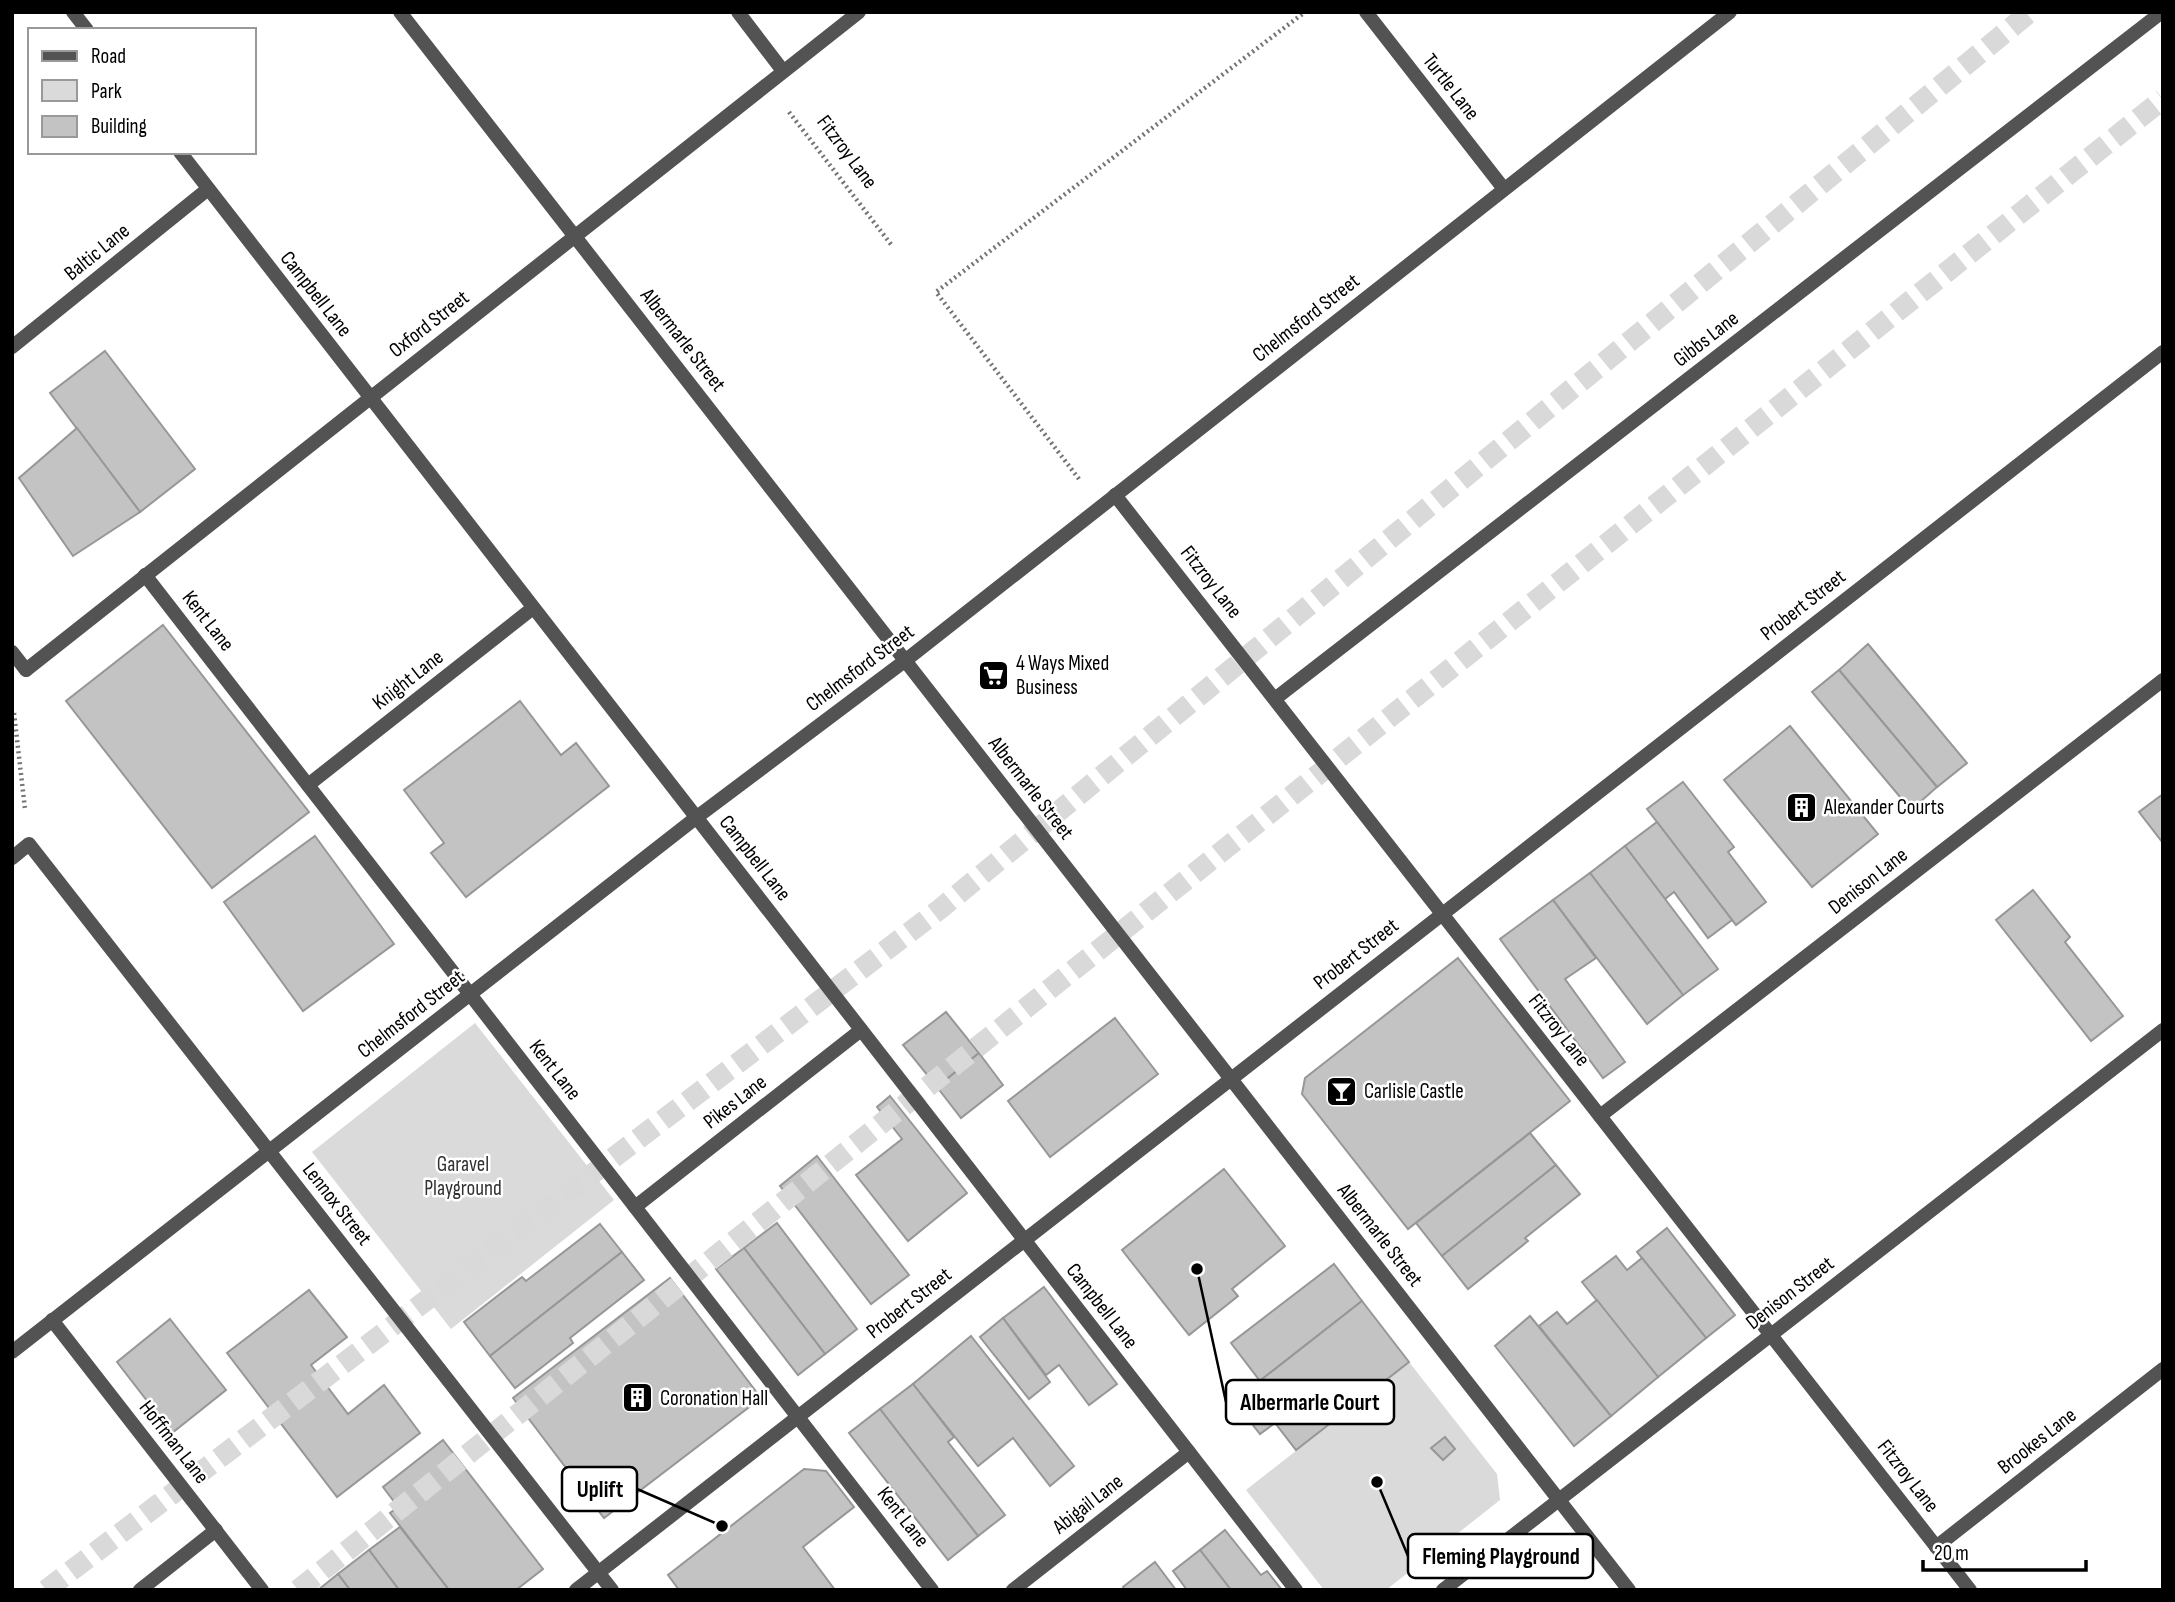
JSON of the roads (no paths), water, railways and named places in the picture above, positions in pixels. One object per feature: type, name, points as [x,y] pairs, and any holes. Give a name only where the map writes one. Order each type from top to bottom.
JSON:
[{"type":"street","points":[[74,12],[86,28]]},
{"type":"street","name":"Albermarle Street","points":[[400,12],[1629,1590]]},
{"type":"street","points":[[738,12],[783,71]]},
{"type":"street","name":"Oxford Street","points":[[12,652],[26,670],[859,12]]},
{"type":"street","name":"Turtle Lane","points":[[1366,12],[1504,189]]},
{"type":"street","name":"Chelmsford Street","points":[[12,1352],[697,817],[906,660],[1730,12]]},
{"type":"street","name":"Gibbs Lane","points":[[1276,698],[2162,12]]},
{"type":"street","name":"Campbell Lane","points":[[182,154],[1296,1590]]},
{"type":"street","name":"Baltic Lane","points":[[12,347],[208,189]]},
{"type":"street","name":"Probert Street","points":[[576,1590],[2163,352]]},
{"type":"street","name":"Fitzroy Lane","points":[[1115,495],[1970,1590]]},
{"type":"street","name":"Kent Lane","points":[[145,575],[932,1590]]},
{"type":"street","name":"Knight Lane","points":[[308,785],[533,608]]},
{"type":"street","name":"Denison Lane","points":[[1600,1116],[2163,680]]},
{"type":"street","name":"Lennox Street","points":[[12,858],[29,844],[611,1590]]},
{"type":"street","name":"Pikes Lane","points":[[635,1207],[861,1030]]},
{"type":"street","name":"Denison Street","points":[[1443,1590],[2163,1030]]},
{"type":"street","name":"Hoffman Lane","points":[[52,1320],[262,1590]]},
{"type":"street","name":"Brookes Lane","points":[[1936,1546],[2163,1369]]},
{"type":"street","name":"Abigail Lane","points":[[1013,1590],[1189,1452]]},
{"type":"street","points":[[140,1590],[216,1530]]},
{"type":"tunnel","points":[[46,1590],[940,909],[2030,12]]},
{"type":"tunnel","points":[[298,1590],[2163,99]]},
{"type":"place","name":"4 Ways Mixed Business","points":[[993,675]]},
{"type":"place","name":"Alexander Courts","points":[[1801,807]]},
{"type":"place","name":"Carlisle Castle","points":[[1341,1091]]},
{"type":"place","name":"Albermarle Court","points":[[1197,1269]]},
{"type":"place","name":"Coronation Hall","points":[[637,1398]]},
{"type":"place","name":"Fleming Playground","points":[[1377,1482]]},
{"type":"place","name":"Uplift","points":[[722,1526]]},
{"type":"park label","name":"Garavel Playground","points":[[463,1176]]}]
